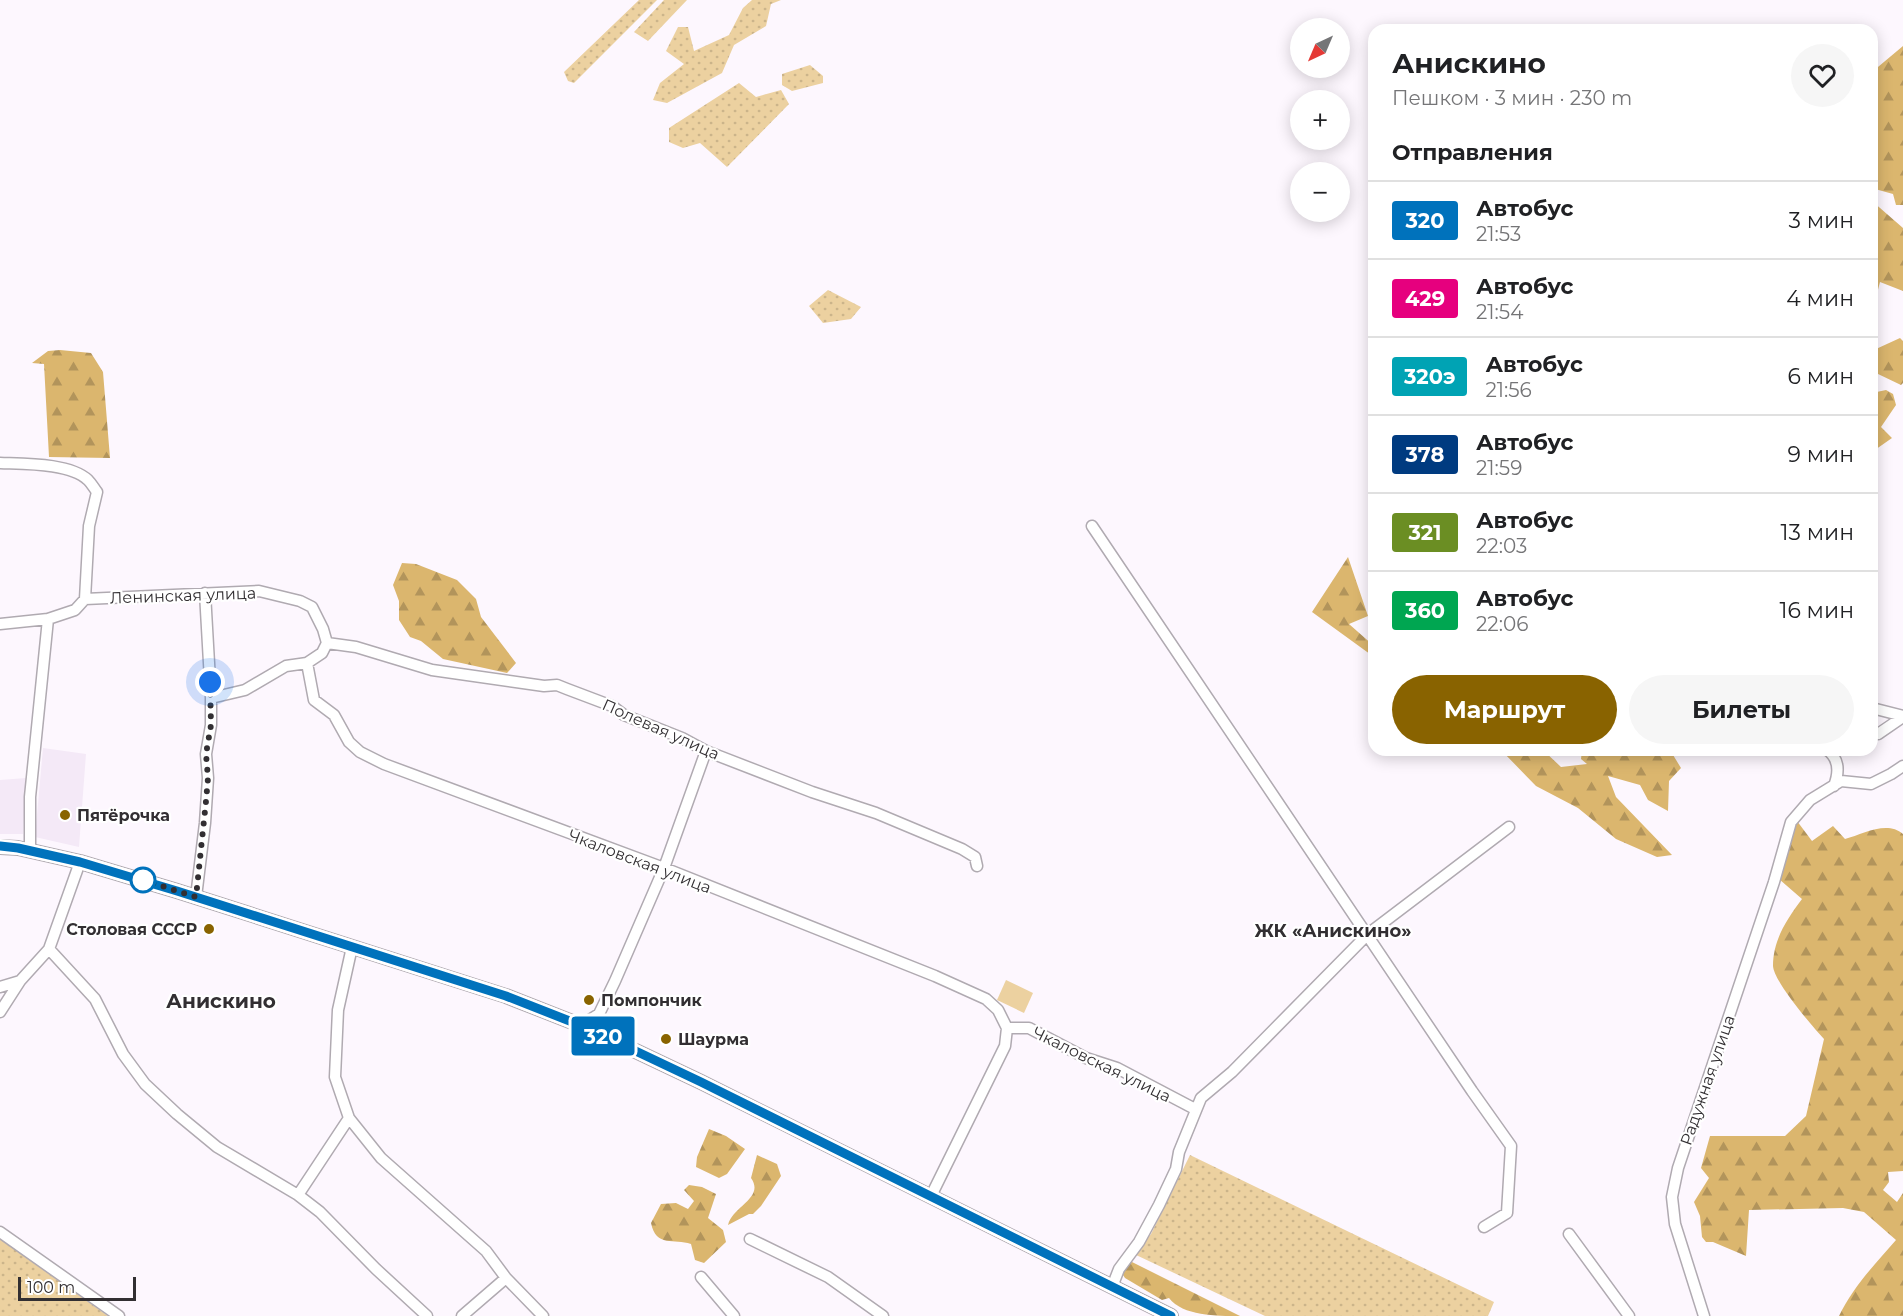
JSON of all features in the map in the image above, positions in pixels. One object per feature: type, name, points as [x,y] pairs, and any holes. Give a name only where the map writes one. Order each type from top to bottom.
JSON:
[{"type":"main road","points":[[0,847],[30,850],[80,862],[196,897],[506,996],[585,1027],[1171,1316]]},
{"type":"street","name":"Ленинская улица","points":[[0,463],[71,470],[88,480],[97,492],[90,526],[85,599],[75,610],[48,620],[0,624]]},
{"type":"street","points":[[1092,526],[1368,934],[1465,1082],[1511,1146],[1507,1213],[1484,1227]]},
{"type":"street","name":"Ленинская улица","points":[[85,599],[259,591],[300,601],[312,607],[327,643]]},
{"type":"street","points":[[196,897],[205,823],[208,778],[206,754],[211,725],[205,593]]},
{"type":"street","points":[[30,850],[30,797],[48,620]]},
{"type":"street","points":[[211,698],[245,690],[286,666],[307,663],[322,653],[327,643]]},
{"type":"street","name":"Полевая улица","points":[[327,643],[356,647],[432,670],[544,686],[557,685],[612,706],[624,715],[682,738],[706,751],[812,792],[876,813],[962,849],[975,857],[977,866]]},
{"type":"street","name":"Чкаловская улица","points":[[307,663],[314,700],[334,715],[350,742],[360,752],[384,764],[855,942],[986,999],[998,1010],[1007,1029],[1005,1046],[931,1196]]},
{"type":"street","points":[[1878,710],[1903,717]]},
{"type":"street","points":[[1878,734],[1903,717]]},
{"type":"street","points":[[585,1027],[599,1014],[664,868],[706,751]]},
{"type":"street","points":[[1833,786],[1838,774],[1837,762],[1834,756]]},
{"type":"street","points":[[1833,786],[1841,781],[1871,784],[1903,766]]},
{"type":"street","name":"Радужная улица","points":[[1704,1316],[1676,1224],[1671,1197],[1678,1168],[1774,882],[1791,822],[1810,800],[1833,786]]},
{"type":"street","points":[[1112,1287],[1119,1269],[1139,1242],[1176,1169],[1179,1152],[1201,1098],[1232,1072],[1368,934],[1509,827]]},
{"type":"street","points":[[0,1011],[20,981],[49,949],[80,862]]},
{"type":"street","points":[[352,947],[338,1010],[335,1077],[349,1118],[381,1158],[486,1251],[506,1278],[543,1316]]},
{"type":"street","points":[[49,949],[95,999],[123,1054],[145,1084],[217,1147],[298,1195],[320,1212],[376,1269],[427,1316]]},
{"type":"street","points":[[0,987],[20,981]]},
{"type":"street","name":"Чкаловская улица","points":[[1007,1029],[1029,1029],[1086,1058],[1117,1068],[1195,1109]]},
{"type":"street","points":[[298,1195],[349,1118]]},
{"type":"street","points":[[0,1232],[119,1316]]},
{"type":"street","points":[[1569,1234],[1629,1316]]},
{"type":"street","points":[[750,1239],[828,1277],[883,1316]]},
{"type":"street","points":[[462,1316],[506,1278]]},
{"type":"street","points":[[701,1278],[734,1316]]},
{"type":"shaded area","points":[[639,0],[657,0],[574,83],[568,81],[564,72]]},
{"type":"shaded area","points":[[664,0],[687,0],[648,41],[634,32]]},
{"type":"shaded area","points":[[752,0],[781,0],[771,4],[766,26],[734,45],[722,73],[667,103],[653,100],[660,83],[684,64],[666,51],[678,27],[688,27],[694,51],[729,35],[743,8]]},
{"type":"shaded area","points":[[810,65],[823,76],[823,83],[792,91],[782,85],[782,74]]},
{"type":"shaded area","points":[[739,83],[756,97],[781,90],[789,104],[727,167],[700,143],[683,148],[669,142],[669,128]]},
{"type":"shaded area","points":[[828,290],[861,307],[851,319],[823,323],[809,306]]},
{"type":"shaded area","points":[[43,748],[86,754],[79,847],[35,837]]},
{"type":"shaded area","points":[[26,778],[23,834],[0,834],[0,780]]},
{"type":"shaded area","points":[[1006,980],[1033,993],[1024,1013],[997,1000]]},
{"type":"shaded area","points":[[1190,1155],[1494,1302],[1488,1316],[1265,1316],[1134,1254],[1151,1234]]},
{"type":"shaded area","points":[[0,1239],[108,1316],[0,1316]]},
{"type":"green space","points":[[1903,46],[1903,205],[1896,205],[1893,194],[1878,190],[1878,67]]},
{"type":"green space","points":[[1878,206],[1903,228],[1903,291],[1880,282],[1878,290]]},
{"type":"green space","points":[[1900,338],[1903,341],[1903,383],[1901,385],[1878,374],[1878,348]]},
{"type":"green space","points":[[48,351],[91,353],[103,372],[110,458],[49,457],[44,364],[32,363]]},
{"type":"green space","points":[[1886,390],[1893,394],[1896,405],[1881,427],[1892,438],[1878,448],[1878,392]]},
{"type":"green space","points":[[1348,557],[1368,616],[1349,624],[1368,641],[1368,653],[1312,612]]},
{"type":"green space","points":[[402,563],[416,564],[457,580],[476,599],[481,617],[516,663],[507,673],[443,659],[421,641],[410,637],[399,620],[399,601],[393,585]]},
{"type":"green space","points":[[1507,756],[1549,756],[1561,767],[1587,764],[1581,759],[1581,756],[1674,756],[1681,768],[1669,781],[1668,811],[1648,800],[1640,785],[1608,776],[1616,797],[1672,855],[1657,857],[1616,839],[1578,808],[1536,786]]},
{"type":"green space","points":[[1797,821],[1812,841],[1833,826],[1845,839],[1882,828],[1897,830],[1903,834],[1903,1171],[1888,1172],[1889,1182],[1883,1190],[1897,1202],[1903,1193],[1903,1316],[1839,1316],[1872,1267],[1896,1240],[1864,1212],[1843,1208],[1749,1210],[1746,1256],[1713,1242],[1706,1242],[1702,1237],[1700,1216],[1694,1202],[1709,1178],[1701,1168],[1710,1136],[1785,1136],[1806,1116],[1824,1039],[1786,993],[1773,966],[1778,939],[1786,922],[1802,899],[1779,879],[1790,831]]},
{"type":"green space","points":[[709,1129],[726,1136],[745,1149],[727,1174],[719,1178],[696,1167],[697,1157]]},
{"type":"green space","points":[[757,1155],[777,1164],[781,1176],[753,1214],[728,1225],[731,1218],[754,1191],[751,1178]]},
{"type":"green space","points":[[689,1185],[702,1187],[716,1194],[708,1218],[723,1230],[726,1242],[704,1263],[695,1260],[691,1244],[661,1239],[653,1231],[651,1223],[661,1204],[676,1203],[688,1209],[694,1201],[684,1190]]},
{"type":"green space","points":[[1130,1261],[1240,1316],[1191,1312],[1175,1304],[1169,1298],[1162,1300],[1125,1278],[1121,1272]]},
{"type":"bus line","name":"320","points":[[0,846],[80,862],[177,891],[506,996],[585,1027],[701,1082],[1171,1316]]},
{"type":"place","name":"Пятёрочка","points":[[65,815]]},
{"type":"place","name":"Столовая СССР","points":[[209,929]]},
{"type":"place","name":"Помпончик","points":[[589,1000]]},
{"type":"place","name":"Шаурма","points":[[666,1039]]},
{"type":"district","name":"ЖК «Анискино»","points":[[1333,931]]},
{"type":"district","name":"Анискино","points":[[221,1001]]},
{"type":"route","points":[[143,880],[196,897],[208,778],[206,754],[211,725],[210,682]]}]
